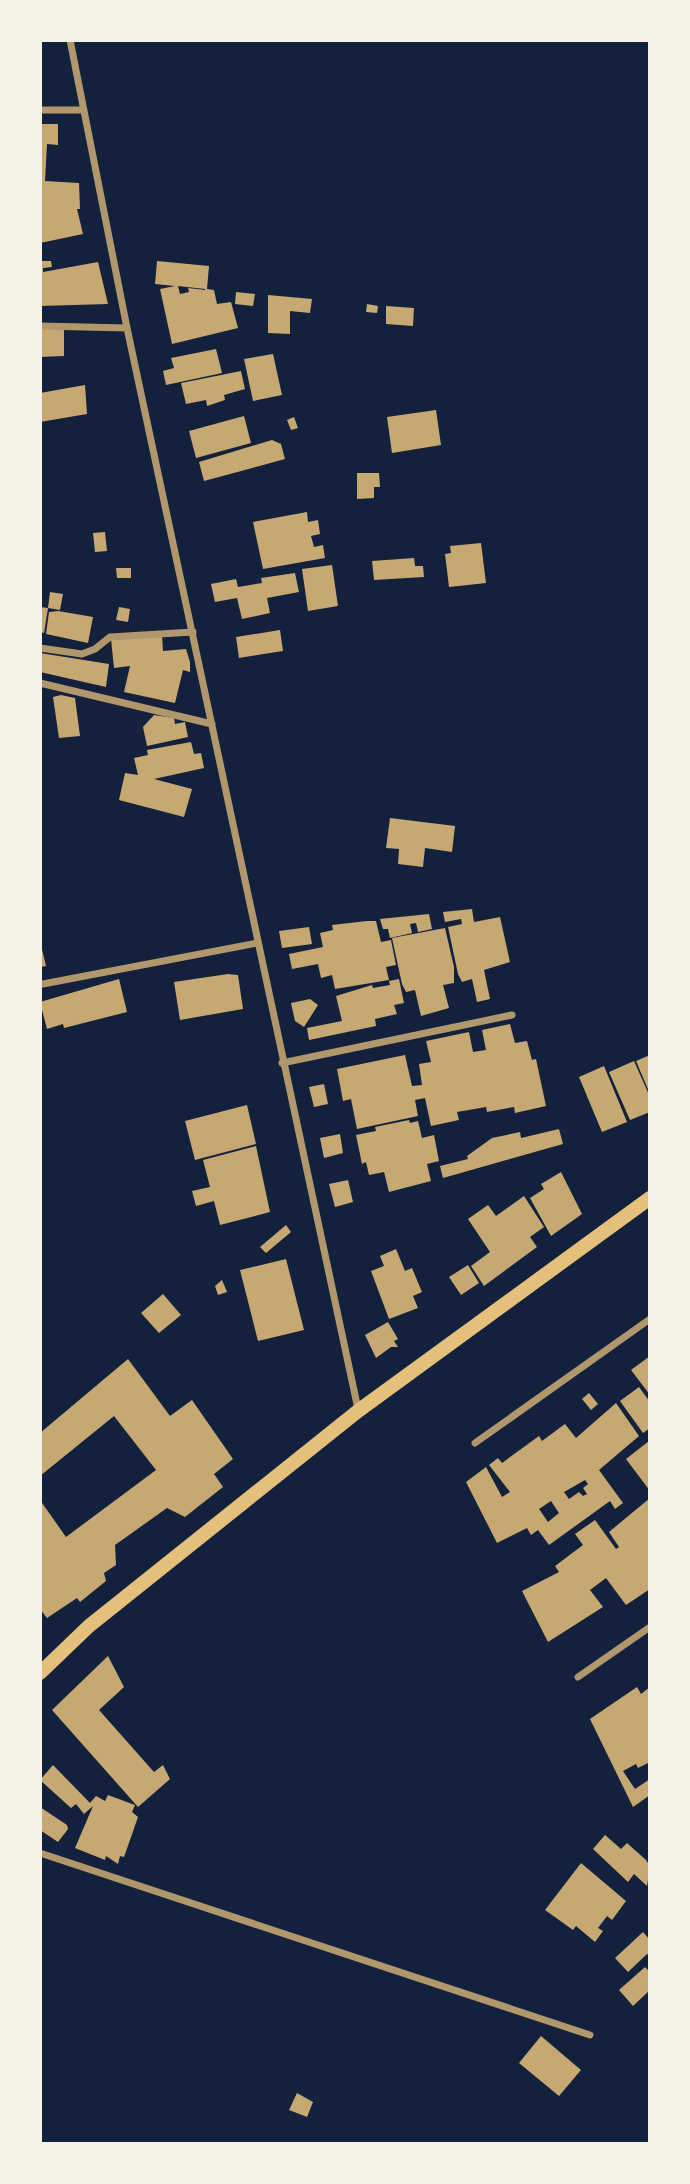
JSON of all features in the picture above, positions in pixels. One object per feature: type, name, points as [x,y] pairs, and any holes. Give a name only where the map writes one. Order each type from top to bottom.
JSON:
[{"type":"main road","points":[[40,1673],[99,1618],[358,1411],[650,1198]]},
{"type":"street","points":[[70,40],[127,328],[358,1411]]},
{"type":"street","points":[[40,110],[82,110]]},
{"type":"street","points":[[40,326],[127,328]]},
{"type":"street","points":[[40,648],[82,654],[95,649],[110,637],[193,632]]},
{"type":"street","points":[[40,683],[212,724]]},
{"type":"street","points":[[43,984],[257,943]]},
{"type":"street","points":[[282,1063],[512,1015]]},
{"type":"street","points":[[475,1443],[650,1319]]},
{"type":"street","points":[[578,1677],[650,1627]]},
{"type":"street","points":[[40,1853],[590,2035]]},
{"type":"building","points":[[40,124],[58,124],[58,145],[47,144],[45,181],[79,183],[80,209],[77,209],[83,234],[40,243]]},
{"type":"building","points":[[40,261],[51,261],[52,267],[43,268],[43,272],[98,262],[108,304],[40,306]]},
{"type":"building","points":[[157,261],[209,266],[207,289],[214,290],[217,304],[231,302],[238,328],[172,344],[160,289],[175,286],[155,284]],"holes":[[[178,286],[205,289],[188,288],[189,292],[180,294]]]},
{"type":"building","points":[[236,292],[255,294],[253,306],[235,304]]},
{"type":"building","points":[[268,295],[312,299],[310,313],[290,311],[290,334],[268,333]]},
{"type":"building","points":[[367,304],[378,306],[377,313],[366,312]]},
{"type":"building","points":[[386,306],[414,308],[413,326],[386,324]]},
{"type":"building","points":[[40,328],[64,328],[64,356],[40,357]]},
{"type":"building","points":[[216,349],[222,373],[166,385],[163,371],[174,368],[171,358]]},
{"type":"building","points":[[273,354],[282,395],[253,401],[244,359]]},
{"type":"building","points":[[241,371],[245,389],[224,395],[225,400],[207,406],[206,400],[186,404],[181,383]]},
{"type":"building","points":[[85,385],[87,414],[40,422],[40,393]]},
{"type":"building","points":[[436,410],[441,445],[392,453],[387,417]]},
{"type":"building","points":[[244,416],[251,443],[196,458],[189,431]]},
{"type":"building","points":[[294,417],[298,428],[291,430],[287,420]]},
{"type":"building","points":[[272,440],[281,444],[285,459],[204,481],[199,462]]},
{"type":"building","points":[[357,473],[379,473],[380,487],[374,487],[374,498],[357,499]]},
{"type":"building","points":[[307,512],[308,522],[318,520],[320,534],[311,536],[314,547],[323,545],[325,558],[263,569],[253,522]]},
{"type":"building","points":[[105,532],[107,551],[95,552],[93,533]]},
{"type":"building","points":[[481,543],[486,583],[449,587],[445,554],[451,553],[450,546]]},
{"type":"building","points":[[414,558],[415,566],[423,566],[424,577],[374,580],[372,561]]},
{"type":"building","points":[[332,565],[338,606],[308,611],[302,569]]},
{"type":"building","points":[[116,568],[131,568],[131,578],[117,578]]},
{"type":"building","points":[[295,573],[299,592],[267,598],[270,613],[242,619],[237,598],[215,602],[211,584],[236,579],[238,587],[262,583],[261,578]]},
{"type":"building","points":[[50,592],[63,594],[60,610],[48,608]]},
{"type":"building","points":[[40,607],[48,608],[44,633],[40,632]]},
{"type":"building","points":[[119,607],[130,609],[128,622],[116,620]]},
{"type":"building","points":[[49,612],[93,617],[88,643],[46,634]]},
{"type":"building","points":[[280,630],[283,651],[239,658],[236,637]]},
{"type":"building","points":[[162,635],[163,651],[186,649],[190,662],[190,672],[183,670],[175,703],[124,692],[130,666],[114,668],[111,639]]},
{"type":"building","points":[[40,653],[109,664],[106,687],[40,672]]},
{"type":"building","points":[[61,695],[75,698],[80,736],[59,738],[53,697]]},
{"type":"building","points":[[154,715],[174,718],[175,724],[185,722],[188,737],[147,746],[143,727]]},
{"type":"building","points":[[191,742],[194,754],[201,753],[204,768],[154,779],[192,789],[184,817],[119,800],[125,773],[138,775],[134,758],[148,755],[147,750]]},
{"type":"building","points":[[390,818],[455,826],[452,852],[425,848],[423,867],[398,864],[399,849],[386,848]]},
{"type":"building","points":[[472,909],[474,922],[500,917],[510,962],[484,970],[490,999],[477,1002],[472,979],[462,982],[458,974],[448,927],[462,924],[461,919],[445,922],[443,912]]},
{"type":"building","points":[[429,914],[432,929],[418,932],[416,923],[410,924],[412,933],[390,938],[388,929],[383,929],[380,919]]},
{"type":"building","points":[[376,921],[381,942],[391,940],[396,965],[386,967],[389,980],[335,989],[332,975],[321,978],[318,964],[292,969],[289,954],[323,947],[320,933],[333,930],[332,925]]},
{"type":"building","points":[[309,927],[312,944],[282,948],[279,931]]},
{"type":"building","points":[[445,928],[454,967],[454,983],[443,985],[449,1008],[421,1016],[415,990],[406,992],[402,984],[392,938]]},
{"type":"building","points":[[40,941],[46,966],[40,967]]},
{"type":"building","points":[[238,975],[243,1009],[180,1020],[174,982]]},
{"type":"building","points":[[119,979],[127,1012],[64,1028],[63,1024],[47,1029],[40,1002]]},
{"type":"building","points":[[399,979],[404,1003],[394,1005],[397,1014],[375,1019],[376,1026],[309,1040],[307,1028],[342,1021],[336,996],[372,985],[373,988],[390,985],[389,981]]},
{"type":"building","points":[[310,999],[318,1005],[304,1027],[295,1021],[291,1003]]},
{"type":"building","points":[[510,1024],[515,1043],[527,1041],[532,1060],[536,1059],[546,1106],[515,1113],[514,1107],[487,1112],[486,1107],[457,1112],[459,1120],[431,1126],[425,1098],[415,1100],[418,1116],[357,1129],[351,1099],[343,1101],[337,1069],[405,1055],[412,1086],[422,1085],[419,1064],[431,1062],[426,1041],[469,1032],[473,1052],[486,1050],[482,1030]]},
{"type":"building","points":[[650,1055],[650,1094],[636,1061]]},
{"type":"building","points":[[634,1061],[650,1097],[650,1112],[630,1120],[609,1072]]},
{"type":"building","points":[[604,1066],[627,1122],[602,1132],[579,1077]]},
{"type":"building","points":[[324,1084],[328,1104],[314,1107],[309,1087]]},
{"type":"building","points":[[247,1105],[256,1144],[195,1160],[185,1121]]},
{"type":"building","points":[[409,1120],[410,1123],[418,1121],[422,1138],[434,1135],[439,1161],[427,1164],[431,1181],[389,1192],[384,1172],[369,1175],[366,1162],[362,1164],[356,1135],[376,1131],[375,1127]]},
{"type":"building","points":[[559,1129],[563,1144],[443,1178],[440,1166],[468,1159],[467,1156],[492,1138],[520,1132],[521,1138]]},
{"type":"building","points":[[340,1134],[343,1153],[324,1158],[320,1138]]},
{"type":"building","points":[[256,1146],[270,1212],[220,1225],[214,1201],[196,1206],[192,1191],[210,1187],[203,1160]]},
{"type":"building","points":[[561,1172],[582,1214],[551,1236],[530,1198],[544,1189],[541,1184]]},
{"type":"building","points":[[348,1180],[353,1202],[335,1207],[329,1184]]},
{"type":"building","points":[[524,1196],[544,1227],[530,1237],[537,1247],[484,1286],[471,1266],[490,1252],[468,1219],[488,1205],[496,1216]]},
{"type":"building","points":[[286,1225],[291,1232],[266,1253],[260,1247]]},
{"type":"building","points":[[396,1249],[405,1271],[412,1268],[422,1292],[413,1296],[418,1308],[389,1319],[371,1271],[384,1266],[380,1256]]},
{"type":"building","points":[[286,1259],[304,1330],[258,1341],[240,1270]]},
{"type":"building","points":[[468,1265],[479,1283],[461,1295],[449,1277]]},
{"type":"building","points":[[222,1280],[227,1292],[218,1295],[215,1286]]},
{"type":"building","points":[[163,1294],[181,1315],[159,1333],[141,1313]]},
{"type":"building","points":[[388,1322],[398,1339],[394,1341],[398,1347],[391,1347],[376,1358],[365,1335]]},
{"type":"building","points":[[650,1356],[650,1395],[631,1370]]},
{"type":"building","points":[[128,1359],[170,1416],[192,1400],[233,1459],[214,1474],[223,1487],[185,1517],[167,1508],[115,1545],[116,1565],[104,1573],[106,1581],[80,1602],[77,1598],[47,1618],[40,1609],[40,1500],[66,1537],[156,1470],[114,1416],[40,1476],[40,1433]]},
{"type":"building","points":[[639,1387],[650,1402],[650,1428],[643,1433],[620,1401]]},
{"type":"building","points":[[589,1393],[598,1404],[591,1410],[582,1399]]},
{"type":"building","points":[[616,1403],[639,1436],[599,1470],[623,1503],[615,1509],[610,1501],[549,1545],[538,1530],[531,1535],[527,1528],[497,1543],[466,1482],[486,1467],[502,1497],[510,1492],[489,1465],[498,1458],[502,1463],[539,1436],[542,1441],[565,1424],[576,1438]],"holes":[[[585,1480],[588,1484],[583,1488],[587,1494],[583,1496],[579,1492],[569,1499],[564,1492]],[[551,1501],[559,1513],[548,1522],[539,1509]]]},
{"type":"building","points":[[649,1441],[650,1443],[650,1491],[626,1459]]},
{"type":"building","points":[[650,1498],[650,1589],[626,1605],[606,1578],[590,1590],[603,1607],[548,1642],[522,1591],[559,1572],[555,1566],[583,1545],[575,1534],[595,1520],[616,1549],[619,1547],[609,1532]]},
{"type":"building","points":[[108,1656],[124,1687],[99,1710],[154,1772],[163,1765],[170,1779],[138,1807],[52,1710]]},
{"type":"building","points":[[637,1687],[641,1694],[650,1687],[650,1762],[638,1768],[636,1764],[623,1771],[635,1789],[650,1779],[650,1795],[633,1807],[590,1719]]},
{"type":"building","points":[[53,1765],[90,1803],[96,1796],[105,1801],[108,1795],[135,1805],[132,1812],[138,1817],[124,1857],[120,1856],[118,1864],[106,1856],[105,1860],[75,1848],[93,1806],[84,1814],[76,1804],[71,1808],[40,1780]]},
{"type":"building","points":[[40,1807],[67,1825],[68,1829],[58,1842],[40,1830]]},
{"type":"building","points":[[605,1835],[621,1849],[627,1843],[646,1860],[650,1866],[647,1886],[634,1874],[628,1882],[593,1849]]},
{"type":"building","points":[[581,1863],[626,1901],[612,1920],[607,1916],[598,1928],[603,1931],[595,1942],[576,1926],[573,1930],[545,1910]]},
{"type":"building","points":[[643,1932],[650,1940],[650,1956],[647,1954],[628,1972],[615,1958]]},
{"type":"building","points":[[645,1967],[650,1972],[650,1990],[633,2006],[619,1990]]},
{"type":"building","points":[[541,2036],[581,2070],[559,2096],[519,2063]]},
{"type":"building","points":[[297,2093],[313,2102],[307,2117],[289,2110]]}]
